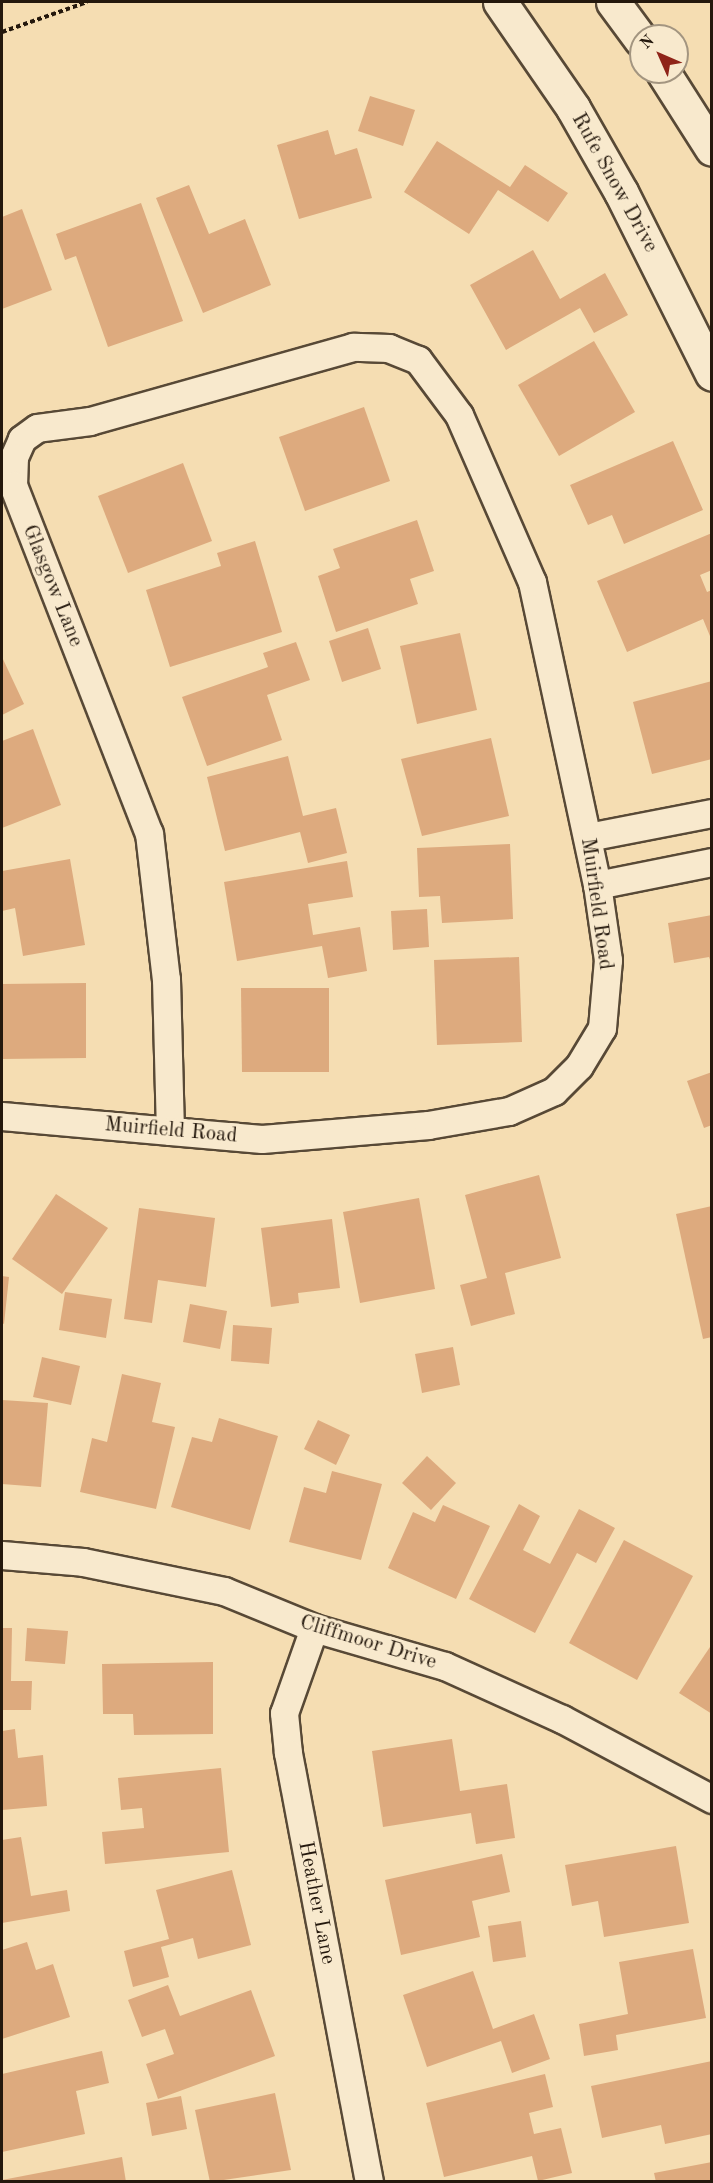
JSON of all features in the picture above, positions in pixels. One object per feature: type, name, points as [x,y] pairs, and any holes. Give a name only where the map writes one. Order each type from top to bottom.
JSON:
[{"type":"main road","name":"Rufe Snow Drive","points":[[500,2],[573,108],[621,192],[711,374]]},
{"type":"main road","points":[[613,2],[629,24]]},
{"type":"main road","points":[[670,84],[711,149]]},
{"type":"street","name":"Glasgow Lane","points":[[170,1131],[166,979],[149,833],[16,495],[14,457],[22,439],[38,428],[90,421],[353,347],[389,348],[418,360],[439,384]]},
{"type":"street","name":"Muirfield Road","points":[[2,1116],[262,1139],[428,1125],[509,1111],[554,1091],[579,1066],[602,1028],[608,960],[597,885],[532,582],[459,415],[439,384]]},
{"type":"street","points":[[588,837],[711,813]]},
{"type":"street","points":[[597,885],[711,862]]},
{"type":"street","name":"Cliffmoor Drive","points":[[2,1555],[83,1562],[224,1591],[314,1628],[445,1666],[562,1719],[711,1799]]},
{"type":"street","name":"Heather Lane","points":[[314,1628],[284,1713],[288,1753],[369,2181]]},
{"type":"path","points":[[2,32],[87,2]]},
{"type":"building","points":[[370,96],[415,110],[403,146],[358,131]]},
{"type":"building","points":[[328,130],[335,155],[357,148],[372,198],[299,219],[277,145]]},
{"type":"building","points":[[437,141],[510,187],[525,165],[568,193],[548,222],[498,190],[469,234],[404,192]]},
{"type":"building","points":[[189,185],[209,234],[245,219],[271,285],[203,313],[156,198]]},
{"type":"building","points":[[141,203],[183,321],[108,347],[76,256],[65,260],[56,234]]},
{"type":"building","points":[[22,209],[52,290],[2,309],[2,217]]},
{"type":"building","points":[[533,250],[560,299],[605,273],[628,315],[594,333],[580,308],[506,350],[470,285]]},
{"type":"building","points":[[594,341],[635,412],[559,456],[518,385]]},
{"type":"building","points":[[364,407],[390,481],[305,511],[279,437]]},
{"type":"building","points":[[673,441],[703,510],[624,544],[612,515],[588,525],[570,485]]},
{"type":"building","points":[[183,463],[212,541],[128,573],[98,496]]},
{"type":"building","points":[[417,520],[434,571],[410,579],[418,604],[336,632],[318,576],[340,568],[333,549]]},
{"type":"building","points":[[712,533],[712,570],[700,575],[707,592],[712,590],[712,641],[703,619],[627,652],[597,581]]},
{"type":"building","points":[[255,541],[282,632],[170,667],[146,590],[221,566],[217,553]]},
{"type":"building","points":[[368,628],[381,669],[342,682],[329,641]]},
{"type":"building","points":[[460,633],[477,710],[417,724],[400,646]]},
{"type":"building","points":[[296,642],[310,680],[267,695],[282,740],[207,766],[182,697],[268,667],[263,653]]},
{"type":"building","points":[[2,657],[24,704],[2,715]]},
{"type":"building","points":[[712,681],[712,759],[652,774],[633,702]]},
{"type":"building","points":[[33,729],[61,805],[2,828],[2,741]]},
{"type":"building","points":[[491,738],[509,816],[422,836],[401,759]]},
{"type":"building","points":[[288,756],[303,816],[336,808],[347,853],[308,863],[300,832],[225,851],[207,777]]},
{"type":"building","points":[[510,844],[513,919],[442,923],[440,896],[419,897],[417,848]]},
{"type":"building","points":[[70,859],[85,945],[23,956],[15,908],[2,911],[2,871]]},
{"type":"building","points":[[347,861],[353,897],[308,904],[313,935],[360,927],[367,971],[328,978],[322,946],[237,961],[224,882]]},
{"type":"building","points":[[427,909],[429,947],[393,950],[391,911]]},
{"type":"building","points":[[712,915],[712,965],[709,957],[674,963],[668,923]]},
{"type":"building","points":[[519,957],[522,1042],[437,1045],[434,960]]},
{"type":"building","points":[[86,983],[86,1058],[2,1059],[2,984]]},
{"type":"building","points":[[241,988],[329,988],[329,1072],[242,1072]]},
{"type":"building","points":[[712,1072],[712,1125],[704,1128],[687,1081]]},
{"type":"building","points":[[539,1175],[561,1258],[505,1273],[515,1314],[471,1326],[460,1285],[487,1278],[465,1195]]},
{"type":"building","points":[[56,1194],[108,1228],[62,1294],[12,1259]]},
{"type":"building","points":[[419,1198],[435,1289],[360,1303],[343,1212]]},
{"type":"building","points":[[712,1206],[712,1337],[703,1339],[676,1214]]},
{"type":"building","points":[[139,1208],[215,1218],[206,1287],[158,1280],[152,1323],[124,1319]]},
{"type":"building","points":[[332,1219],[340,1288],[298,1293],[299,1303],[271,1307],[261,1228]]},
{"type":"building","points":[[2,1276],[9,1277],[4,1324],[2,1323]]},
{"type":"building","points":[[65,1292],[112,1299],[106,1338],[59,1330]]},
{"type":"building","points":[[190,1304],[227,1311],[220,1349],[183,1342]]},
{"type":"building","points":[[233,1325],[272,1328],[269,1364],[231,1361]]},
{"type":"building","points":[[453,1347],[460,1385],[422,1393],[415,1354]]},
{"type":"building","points":[[42,1357],[80,1366],[71,1405],[33,1397]]},
{"type":"building","points":[[122,1374],[161,1383],[152,1422],[175,1427],[156,1509],[80,1492],[92,1438],[107,1442]]},
{"type":"building","points":[[2,1400],[48,1403],[41,1487],[2,1484]]},
{"type":"building","points":[[219,1418],[278,1436],[250,1530],[171,1507],[192,1437],[212,1442]]},
{"type":"building","points":[[318,1420],[350,1435],[336,1465],[304,1449]]},
{"type":"building","points":[[427,1456],[456,1483],[431,1510],[402,1483]]},
{"type":"building","points":[[332,1471],[382,1484],[361,1560],[289,1542],[304,1487],[326,1493]]},
{"type":"building","points":[[519,1504],[540,1516],[523,1550],[550,1564],[579,1509],[615,1528],[596,1563],[577,1553],[535,1633],[469,1599]]},
{"type":"building","points":[[443,1505],[490,1526],[456,1599],[388,1568],[413,1512],[435,1522]]},
{"type":"building","points":[[624,1540],[693,1576],[637,1680],[569,1643]]},
{"type":"building","points":[[2,1628],[12,1628],[11,1681],[32,1681],[31,1710],[2,1710]]},
{"type":"building","points":[[27,1628],[68,1631],[65,1664],[25,1661]]},
{"type":"building","points":[[712,1644],[712,1714],[679,1693]]},
{"type":"building","points":[[213,1662],[213,1734],[134,1735],[133,1714],[103,1714],[102,1664]]},
{"type":"building","points":[[15,1729],[18,1758],[43,1755],[47,1806],[2,1810],[2,1731]]},
{"type":"building","points":[[452,1739],[460,1791],[507,1784],[515,1838],[476,1844],[471,1813],[383,1827],[372,1751]]},
{"type":"building","points":[[221,1768],[229,1852],[105,1864],[102,1832],[144,1828],[142,1808],[121,1810],[118,1778]]},
{"type":"building","points":[[21,1837],[31,1896],[67,1890],[70,1911],[2,1923],[2,1840]]},
{"type":"building","points":[[676,1846],[689,1923],[604,1937],[598,1901],[572,1906],[565,1865]]},
{"type":"building","points":[[502,1854],[510,1892],[472,1901],[480,1937],[401,1955],[385,1880]]},
{"type":"building","points":[[232,1870],[251,1945],[198,1959],[193,1938],[161,1947],[169,1977],[133,1987],[124,1951],[169,1939],[156,1890]]},
{"type":"building","points":[[521,1921],[526,1957],[493,1962],[488,1926]]},
{"type":"building","points":[[27,1942],[36,1970],[53,1964],[70,2017],[2,2039],[2,1950]]},
{"type":"building","points":[[693,1949],[706,2018],[616,2035],[618,2050],[584,2056],[579,2024],[628,2014],[619,1962]]},
{"type":"building","points":[[473,1971],[493,2029],[534,2014],[550,2059],[512,2073],[501,2041],[427,2067],[403,1995]]},
{"type":"building","points":[[168,1985],[180,2016],[251,1990],[275,2056],[158,2099],[146,2064],[174,2054],[165,2029],[142,2037],[128,2000]]},
{"type":"building","points":[[102,2051],[109,2083],[76,2091],[85,2134],[2,2152],[2,2074]]},
{"type":"building","points":[[712,2061],[712,2134],[665,2144],[661,2125],[602,2138],[591,2086]]},
{"type":"building","points":[[545,2074],[553,2107],[529,2113],[534,2134],[561,2128],[572,2173],[538,2181],[532,2156],[444,2177],[426,2103]]},
{"type":"building","points":[[275,2093],[291,2170],[210,2182],[195,2110]]},
{"type":"building","points":[[181,2096],[187,2129],[152,2136],[146,2103]]},
{"type":"building","points":[[122,2157],[126,2182],[2,2182],[2,2180]]},
{"type":"building","points":[[712,2162],[712,2182],[656,2182],[654,2173]]}]
